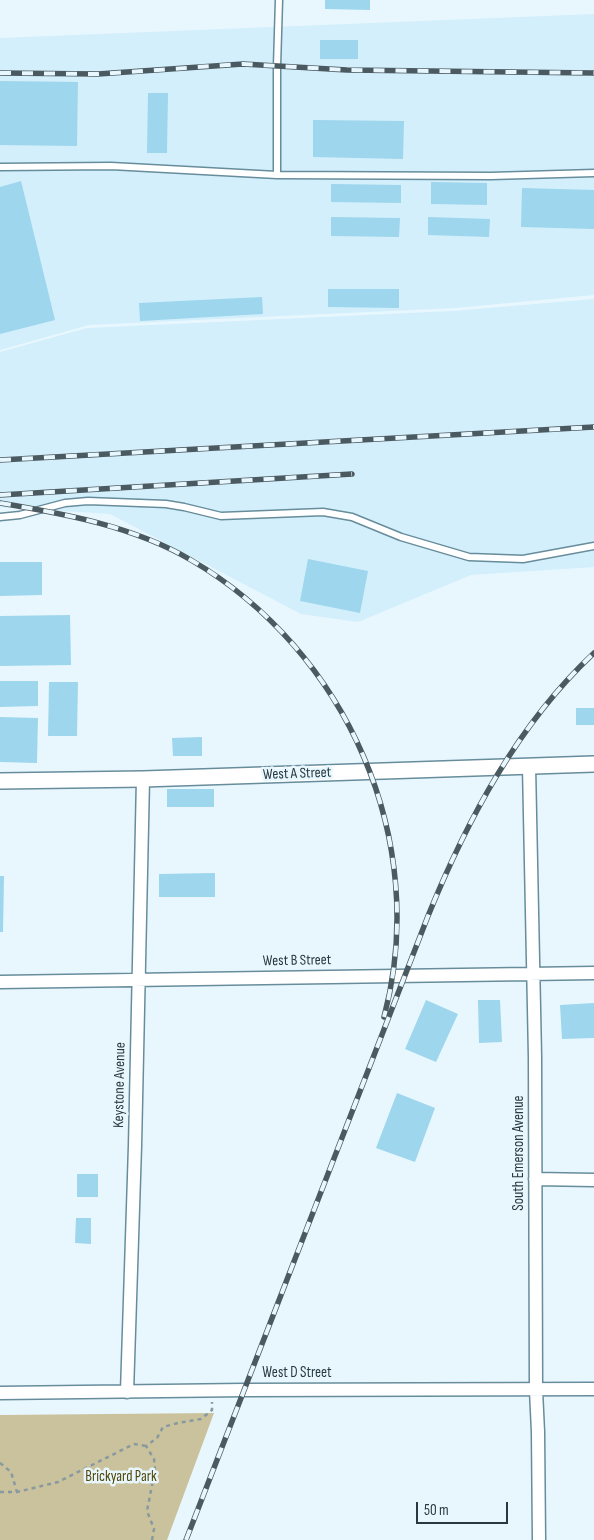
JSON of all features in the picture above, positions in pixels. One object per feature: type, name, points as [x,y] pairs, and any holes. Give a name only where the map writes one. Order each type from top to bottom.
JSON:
[{"type":"street","name":"West A Street","points":[[0,781],[143,779],[594,764]]},
{"type":"street","name":"South Emerson Avenue","points":[[529,766],[534,974],[536,1390],[539,1540]]},
{"type":"street","name":"Keystone Avenue","points":[[127,1392],[135,1156],[143,779]]},
{"type":"street","name":"West B Street","points":[[0,982],[594,973]]},
{"type":"street","points":[[536,1180],[594,1180]]},
{"type":"street","name":"West D Street","points":[[0,1393],[594,1389]]},
{"type":"lane","points":[[277,175],[279,0]]},
{"type":"lane","points":[[0,167],[111,166],[277,175],[491,176],[594,173]]},
{"type":"lane","points":[[0,517],[20,515],[65,502],[166,504],[220,516],[323,512],[352,517],[401,537],[469,557],[523,559],[594,546]]},
{"type":"path","points":[[0,1492],[17,1492],[58,1482],[134,1444],[146,1446],[157,1438],[163,1427],[201,1419],[212,1410],[214,1391]]},
{"type":"path","points":[[146,1446],[154,1459],[155,1470],[147,1511],[154,1529],[152,1540]]},
{"type":"path","points":[[0,1463],[11,1472],[17,1492]]},
{"type":"shaded area","points":[[594,14],[594,295],[455,308],[89,325],[0,350],[0,38]]},
{"type":"shaded area","points":[[594,299],[594,567],[471,575],[358,622],[301,614],[110,514],[0,507],[0,352],[87,328],[452,311]]},
{"type":"green space","name":"Brickyard Park","points":[[214,1413],[167,1540],[0,1540],[0,1415]]},
{"type":"building","points":[[325,0],[370,0],[370,10],[325,9]]},
{"type":"building","points":[[320,40],[358,40],[358,59],[320,59]]},
{"type":"building","points":[[0,81],[78,82],[77,146],[0,145]]},
{"type":"building","points":[[148,93],[168,93],[167,153],[147,153]]},
{"type":"building","points":[[313,120],[404,121],[403,159],[313,157]]},
{"type":"building","points":[[21,181],[55,320],[0,334],[0,187]]},
{"type":"building","points":[[431,182],[487,183],[487,205],[431,204]]},
{"type":"building","points":[[331,184],[401,185],[401,203],[331,202]]},
{"type":"building","points":[[522,188],[594,190],[594,229],[521,227]]},
{"type":"building","points":[[331,217],[400,218],[399,237],[331,236]]},
{"type":"building","points":[[428,217],[490,219],[489,237],[428,235]]},
{"type":"building","points":[[328,289],[399,289],[399,308],[328,307]]},
{"type":"building","points":[[262,297],[263,314],[140,321],[139,303]]},
{"type":"building","points":[[308,559],[368,571],[360,613],[300,601]]},
{"type":"building","points":[[0,562],[42,562],[42,595],[0,596]]},
{"type":"building","points":[[70,615],[71,665],[0,666],[0,616]]},
{"type":"building","points":[[0,681],[38,681],[38,706],[0,707]]},
{"type":"building","points":[[49,682],[78,682],[77,736],[48,736]]},
{"type":"building","points":[[576,708],[594,708],[594,725],[576,725]]},
{"type":"building","points":[[0,717],[38,718],[37,763],[0,762]]},
{"type":"building","points":[[202,737],[202,756],[173,756],[172,738]]},
{"type":"building","points":[[167,789],[214,789],[214,807],[167,807]]},
{"type":"building","points":[[215,873],[215,897],[159,897],[159,874]]},
{"type":"building","points":[[0,876],[4,876],[3,932],[0,932]]},
{"type":"building","points":[[426,1000],[458,1014],[436,1062],[405,1049]]},
{"type":"building","points":[[478,1000],[500,1000],[502,1042],[479,1043]]},
{"type":"building","points":[[594,1003],[594,1038],[562,1039],[560,1005]]},
{"type":"building","points":[[397,1093],[435,1108],[415,1162],[376,1148]]},
{"type":"building","points":[[77,1174],[98,1174],[98,1197],[77,1197]]},
{"type":"building","points":[[76,1218],[91,1218],[91,1244],[75,1243]]},
{"type":"railway","points":[[0,73],[98,74],[243,64],[347,70],[594,73]]},
{"type":"railway","points":[[0,460],[594,427]]},
{"type":"railway","points":[[0,495],[352,474]]},
{"type":"railway","points":[[0,503],[98,523],[146,538],[169,548],[191,560],[246,599],[294,645],[333,698],[364,757],[385,819],[396,884],[396,951],[384,1017]]},
{"type":"railway","points":[[186,1540],[443,880],[478,809],[518,742],[541,711],[594,653]]}]
